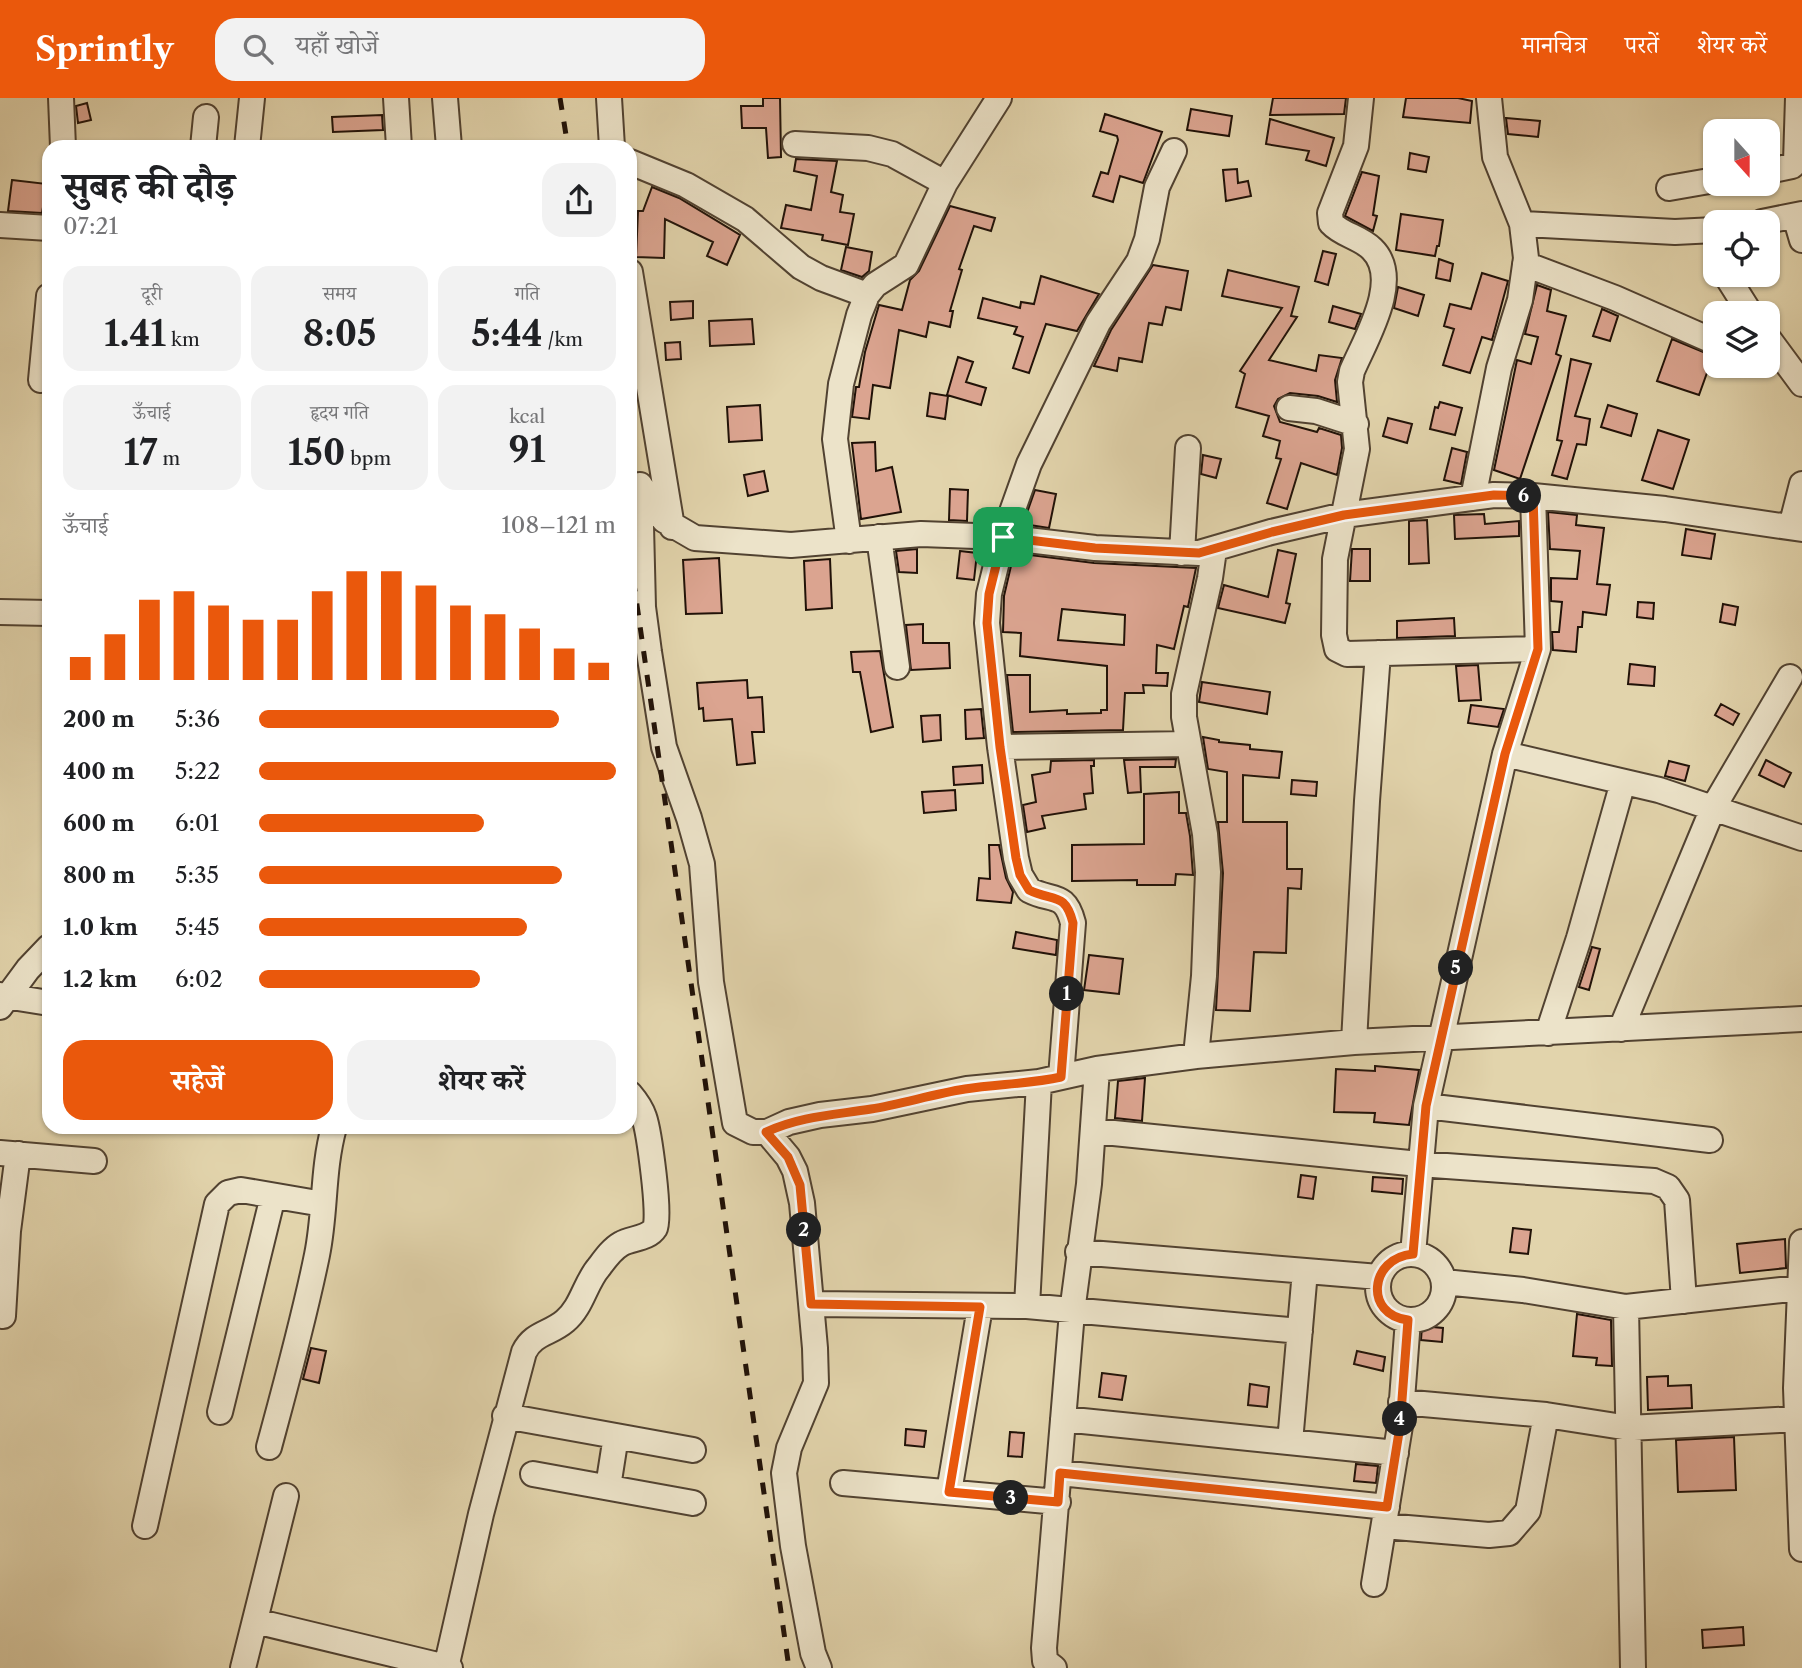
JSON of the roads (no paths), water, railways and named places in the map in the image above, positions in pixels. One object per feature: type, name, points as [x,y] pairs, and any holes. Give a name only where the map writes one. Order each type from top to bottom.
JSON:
[{"type":"street","points":[[61,98],[62,140]]},
{"type":"street","points":[[248,140],[252,98]]},
{"type":"street","points":[[396,98],[399,140]]},
{"type":"street","points":[[445,98],[448,140]]},
{"type":"street","points":[[608,98],[611,140]]},
{"type":"street","points":[[849,541],[835,439],[836,414],[841,384],[867,295],[874,285],[906,265],[945,183],[999,98]]},
{"type":"street","points":[[1361,98],[1356,146],[1330,213],[1331,223],[1335,228],[1372,248],[1384,272],[1380,307],[1352,372],[1350,394],[1356,424],[1357,458],[1335,559],[1335,643],[1341,653],[1538,649]]},
{"type":"street","points":[[1473,498],[1499,368],[1520,300],[1525,264],[1522,224],[1495,157],[1489,98]]},
{"type":"street","points":[[1780,168],[1792,166],[1796,162],[1798,98]]},
{"type":"street","points":[[204,140],[206,117]]},
{"type":"street","points":[[795,144],[868,148],[892,153],[945,183]]},
{"type":"street","points":[[1027,1306],[1050,1079],[1073,923],[1064,901],[1029,890],[1020,875],[1000,747],[987,623],[989,594],[1003,537],[1029,464],[1098,323],[1139,261],[1147,239],[1157,187],[1174,151]]},
{"type":"street","points":[[637,165],[686,186],[746,219],[801,267],[821,278],[867,295]]},
{"type":"street","points":[[1669,188],[1703,182]]},
{"type":"street","points":[[1780,218],[1798,215],[1802,240]]},
{"type":"street","points":[[1522,224],[1703,237]]},
{"type":"street","points":[[0,225],[42,228]]},
{"type":"street","points":[[1525,264],[1615,298],[1703,337]]},
{"type":"street","points":[[637,314],[672,527]]},
{"type":"street","points":[[1780,354],[1799,380]]},
{"type":"street","points":[[41,380],[42,370]]},
{"type":"street","points":[[1780,370],[1799,380]]},
{"type":"street","points":[[1289,408],[1317,411],[1356,424]]},
{"type":"street","points":[[1182,553],[1188,448]]},
{"type":"street","points":[[637,484],[656,511],[672,527],[695,538],[707,540],[791,545],[921,534],[1003,537],[1095,548],[1182,553],[1214,550],[1272,532],[1344,515],[1494,495],[1533,496],[1665,509],[1797,528],[1802,484]]},
{"type":"street","points":[[1413,1254],[1426,1106],[1440,1038],[1505,754],[1538,649],[1533,496]]},
{"type":"street","points":[[637,512],[643,607],[664,747],[690,818],[702,864],[711,982],[735,1123],[753,1132],[766,1132],[789,1122],[820,1115],[872,1109],[967,1089],[1196,1056],[1354,1042],[1802,1019]]},
{"type":"street","points":[[879,537],[897,667]]},
{"type":"street","points":[[1196,1056],[1204,976],[1208,872],[1203,824],[1188,744],[1184,694],[1214,550]]},
{"type":"street","points":[[0,611],[42,613]]},
{"type":"street","points":[[1354,1042],[1378,653]]},
{"type":"street","points":[[1621,1030],[1713,808],[1790,677]]},
{"type":"street","points":[[1000,747],[1188,744]]},
{"type":"street","points":[[1505,754],[1623,782],[1802,838]]},
{"type":"street","points":[[1548,1033],[1579,938],[1623,782]]},
{"type":"street","points":[[3,999],[42,955]]},
{"type":"street","points":[[3,999],[42,1002]]},
{"type":"street","points":[[1045,1666],[1072,1312],[1089,1184],[1097,1069]]},
{"type":"street","points":[[255,1621],[447,1668],[505,1416],[528,1342],[535,1336],[554,1329],[576,1310],[597,1269],[614,1250],[623,1242],[647,1235],[655,1228],[658,1217],[645,1119],[637,1106]]},
{"type":"street","points":[[1426,1106],[1710,1140]]},
{"type":"street","points":[[1094,1131],[1419,1164],[1654,1181],[1668,1187],[1676,1200],[1684,1301]]},
{"type":"street","points":[[766,1132],[788,1157],[800,1185],[816,1383],[789,1448],[784,1473],[794,1555],[807,1607],[813,1653],[819,1668]]},
{"type":"street","points":[[269,1447],[317,1255],[324,1168],[332,1134]]},
{"type":"street","points":[[3,1316],[9,1153],[94,1161]]},
{"type":"street","points":[[145,1526],[217,1204],[221,1198],[235,1190],[323,1204]]},
{"type":"street","points":[[220,1412],[273,1196]]},
{"type":"street","points":[[1802,1242],[1796,1419],[1802,1549]]},
{"type":"street","points":[[1078,1252],[1379,1277]]},
{"type":"street","points":[[1413,1254],[1434,1262],[1444,1282],[1444,1293],[1433,1312],[1424,1318],[1408,1320],[1392,1315],[1385,1308],[1377,1288],[1379,1277],[1391,1260],[1413,1254]]},
{"type":"street","points":[[1290,1442],[1305,1271]]},
{"type":"street","points":[[1444,1282],[1522,1290],[1626,1307],[1799,1288]]},
{"type":"street","points":[[811,1304],[1027,1306],[1300,1331]]},
{"type":"street","points":[[949,1492],[980,1307]]},
{"type":"street","points":[[1626,1307],[1633,1668]]},
{"type":"street","points":[[1374,1584],[1396,1453],[1408,1320]]},
{"type":"street","points":[[1401,1402],[1546,1415],[1629,1428],[1796,1419]]},
{"type":"street","points":[[1060,1473],[1385,1516],[1489,1535],[1509,1533],[1528,1511],[1546,1415]]},
{"type":"street","points":[[505,1416],[692,1450]]},
{"type":"street","points":[[1063,1419],[1396,1453]]},
{"type":"street","points":[[608,1487],[616,1436]]},
{"type":"street","points":[[533,1474],[693,1503]]},
{"type":"street","points":[[843,1483],[1058,1502]]},
{"type":"street","points":[[243,1668],[286,1496]]},
{"type":"railway","points":[[560,98],[567,140]]},
{"type":"railway","points":[[637,605],[789,1668]]}]
